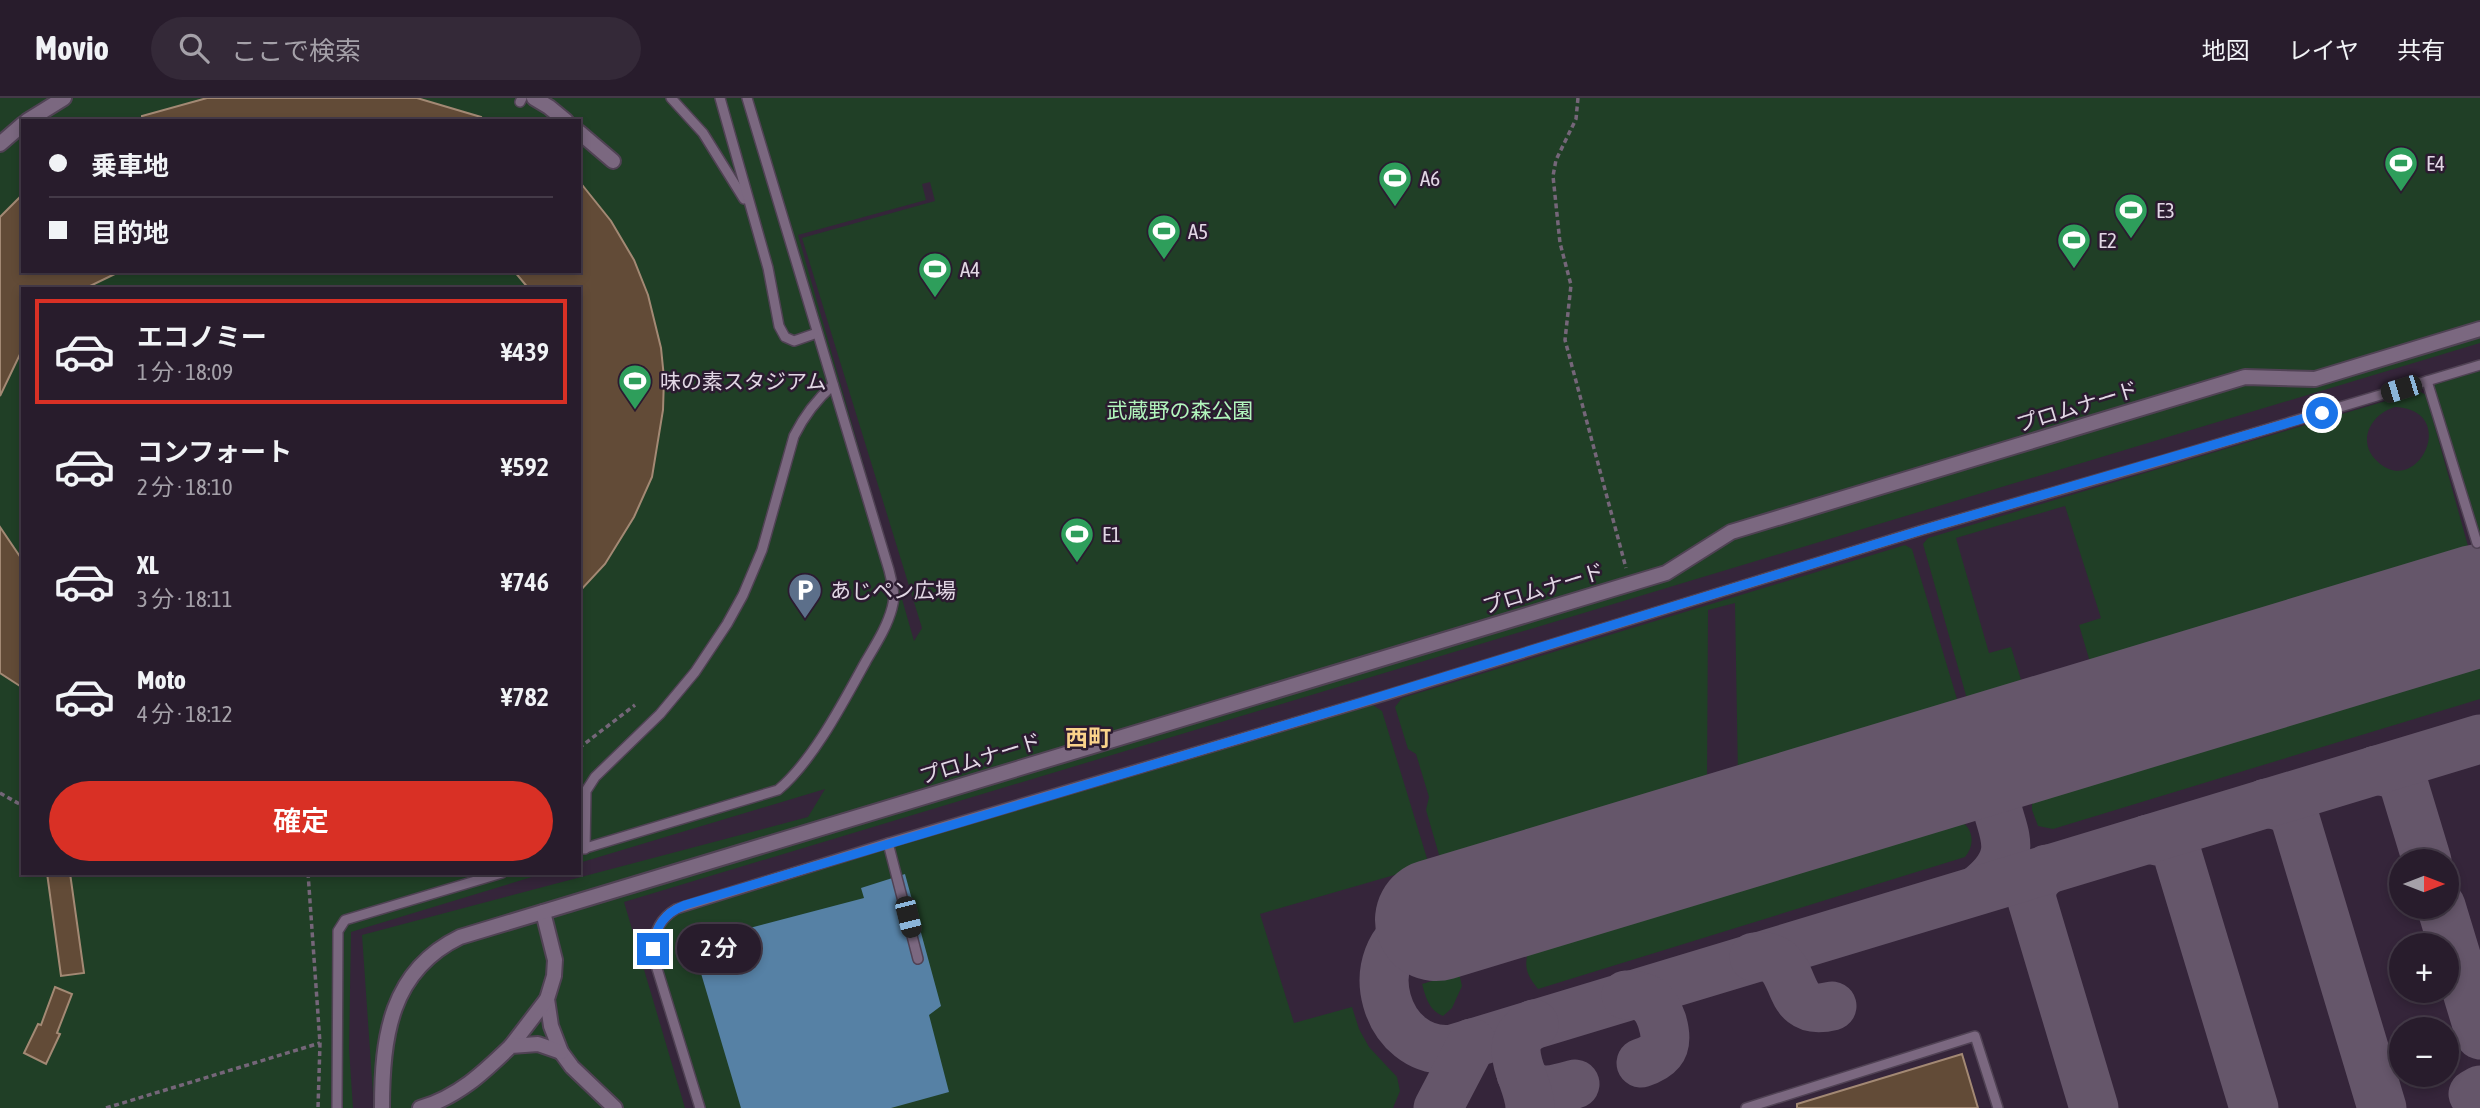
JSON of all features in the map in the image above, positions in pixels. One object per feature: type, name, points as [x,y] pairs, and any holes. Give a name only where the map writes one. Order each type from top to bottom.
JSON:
[{"type":"street","points":[[30,119],[64,98]]},
{"type":"street","points":[[534,98],[564,119]]},
{"type":"street","points":[[0,144],[21,126]]},
{"type":"street","points":[[581,134],[613,162]]},
{"type":"street","name":"プロムナード","points":[[382,1108],[382,1064],[399,995],[417,968],[436,950],[460,937],[1630,584],[1672,570],[1717,538],[1731,532],[2245,377],[2315,379],[2480,329]]},
{"type":"street","points":[[543,912],[555,960],[548,999],[551,1026],[561,1052],[572,1067],[615,1108]]},
{"type":"street","points":[[420,1108],[443,1100],[481,1076],[511,1046],[548,999]]},
{"type":"street","points":[[511,1046],[538,1044],[561,1052]]},
{"type":"lane","points":[[671,98],[703,133],[750,209]]},
{"type":"lane","points":[[720,98],[768,268],[779,326],[785,337],[794,341],[817,333]]},
{"type":"lane","points":[[747,98],[833,385],[894,590],[893,606],[879,638],[836,715],[789,781],[778,790],[582,850],[586,791],[595,777],[660,714],[695,672],[727,624],[762,550],[794,436],[818,398],[833,385]]},
{"type":"lane","points":[[700,1108],[654,962],[654,938],[659,924],[668,913],[685,905],[1371,700],[1935,526],[2480,365]]},
{"type":"lane","points":[[2427,381],[2477,543]]},
{"type":"lane","points":[[888,843],[918,959]]},
{"type":"lane","points":[[337,1108],[338,931],[345,919],[495,875]]},
{"type":"lane","points":[[1746,1108],[1975,1036],[1998,1108]]},
{"type":"path","points":[[1578,98],[1576,119],[1556,160],[1553,176],[1560,243],[1571,285],[1565,340],[1630,584]]},
{"type":"path","points":[[581,746],[635,705]]},
{"type":"path","points":[[0,793],[21,805]]},
{"type":"path","points":[[308,875],[320,1043],[318,1108]]},
{"type":"path","points":[[106,1108],[320,1043]]},
{"type":"green space","name":"武蔵野の森公園","points":[[0,98],[2480,98],[2480,343],[624,902],[685,1108],[374,1108],[362,935],[808,817],[825,789],[581,862],[581,287],[21,287],[21,875],[538,875],[351,932],[349,1049],[353,1108],[0,1108]],"holes":[[[930,182],[935,201],[802,238],[922,628],[914,641],[798,235],[926,200],[922,184]]]},
{"type":"green space","points":[[2480,366],[2480,542],[2431,380]]},
{"type":"green space","points":[[2419,391],[2426,395],[2468,546],[2090,662],[2079,625],[2101,618],[2065,506],[1956,538],[1989,653],[2011,647],[2022,683],[1967,699],[1923,544],[1928,538]],"holes":[[[2395,407],[2415,412],[2426,422],[2429,436],[2426,450],[2418,462],[2406,469],[2392,470],[2377,461],[2371,453],[2367,437],[2369,429],[2379,416]]]},
{"type":"green space","points":[[1905,545],[1912,549],[1960,709],[1738,776],[1735,603],[1708,610],[1707,786],[1442,865],[1426,810],[1429,797],[1416,754],[1408,749],[1395,707],[1402,698]]},
{"type":"green space","points":[[2480,657],[2480,699],[2053,829],[2038,826],[2032,810],[2032,800],[2044,789]]},
{"type":"green space","points":[[1371,704],[1382,711],[1429,865],[1260,914],[1294,1023],[1352,1007],[1359,1029],[1369,1047],[1397,1077],[1400,1091],[1393,1108],[703,1108],[652,942],[672,908]]},
{"type":"green space","points":[[1955,818],[1969,829],[1971,834],[1971,846],[1965,857],[1538,989],[1529,975],[1526,961],[1529,950]]},
{"type":"green space","points":[[1459,973],[1462,986],[1452,1008],[1443,1016],[1431,1007],[1422,984]]},
{"type":"water","points":[[905,874],[941,1006],[929,1015],[949,1092],[891,1108],[741,1108],[692,943],[864,898],[861,888]]},
{"type":"building","points":[[207,98],[417,98],[481,117],[142,119],[142,116]]},
{"type":"building","points":[[581,184],[611,221],[634,260],[648,295],[661,348],[663,410],[652,477],[634,517],[605,564],[581,590],[581,287],[527,287],[516,273],[581,273]]},
{"type":"building","points":[[21,196],[21,273],[117,273],[88,287],[21,287],[21,352],[0,396],[0,217]]},
{"type":"building","points":[[0,527],[21,558],[21,687],[0,673]]},
{"type":"building","points":[[47,875],[70,875],[84,973],[61,976]]},
{"type":"building","points":[[55,987],[72,994],[57,1033],[60,1034],[46,1064],[24,1053],[38,1024],[41,1025]]},
{"type":"building","points":[[1962,1054],[1978,1108],[1797,1108],[1797,1104]]},
{"type":"taxiway","points":[[1419,925],[1400,939],[1388,957],[1384,979],[1387,1000],[1396,1021],[1410,1037],[1429,1047],[1453,1049],[2480,739]]},
{"type":"taxiway","points":[[1978,890],[1995,874],[2004,859],[2006,845],[1995,790],[1999,774],[2007,760],[2028,741]]},
{"type":"taxiway","points":[[2376,770],[2395,774],[2404,785],[2423,849]]},
{"type":"taxiway","points":[[1929,771],[1949,771],[1966,776],[1982,786],[1996,800]]},
{"type":"taxiway","points":[[2266,803],[2285,807],[2295,818],[2382,1108]]},
{"type":"taxiway","points":[[2148,839],[2167,843],[2177,853],[2254,1108]]},
{"type":"taxiway","points":[[2047,869],[2034,882],[2031,897],[2094,1108]]},
{"type":"taxiway","points":[[2445,919],[2480,1035]]},
{"type":"taxiway","points":[[1754,957],[1770,958],[1780,964],[1804,1003],[1815,1008],[1832,1006]]},
{"type":"taxiway","points":[[1626,995],[1640,996],[1650,1001],[1657,1009],[1664,1029],[1663,1048],[1655,1056],[1641,1063]]},
{"type":"taxiway","points":[[1530,1108],[1516,1052],[1517,1041],[1523,1032],[1534,1024]]},
{"type":"taxiway","points":[[1438,1108],[1472,1043]]},
{"type":"taxiway","points":[[1521,1074],[1538,1089],[1552,1090],[1575,1084]]},
{"type":"taxiway","points":[[2473,1094],[2480,1090]]},
{"type":"runway","points":[[1436,920],[2480,605]]},
{"type":"place","name":"E4","points":[[2401,193]]},
{"type":"place","name":"A6","points":[[1395,208]]},
{"type":"place","name":"E3","points":[[2131,240]]},
{"type":"place","name":"A5","points":[[1164,261]]},
{"type":"place","name":"E2","points":[[2074,270]]},
{"type":"place","name":"A4","points":[[935,299]]},
{"type":"place","name":"味の素スタジアム","points":[[635,411]]},
{"type":"place","name":"E1","points":[[1077,564]]},
{"type":"place","name":"あじペン広場","points":[[805,620]]},
{"type":"district","name":"西町","points":[[1088,738]]},
{"type":"route","points":[[653,949],[655,931],[659,924],[668,913],[685,905],[1359,703],[1922,530],[2322,413]]}]
